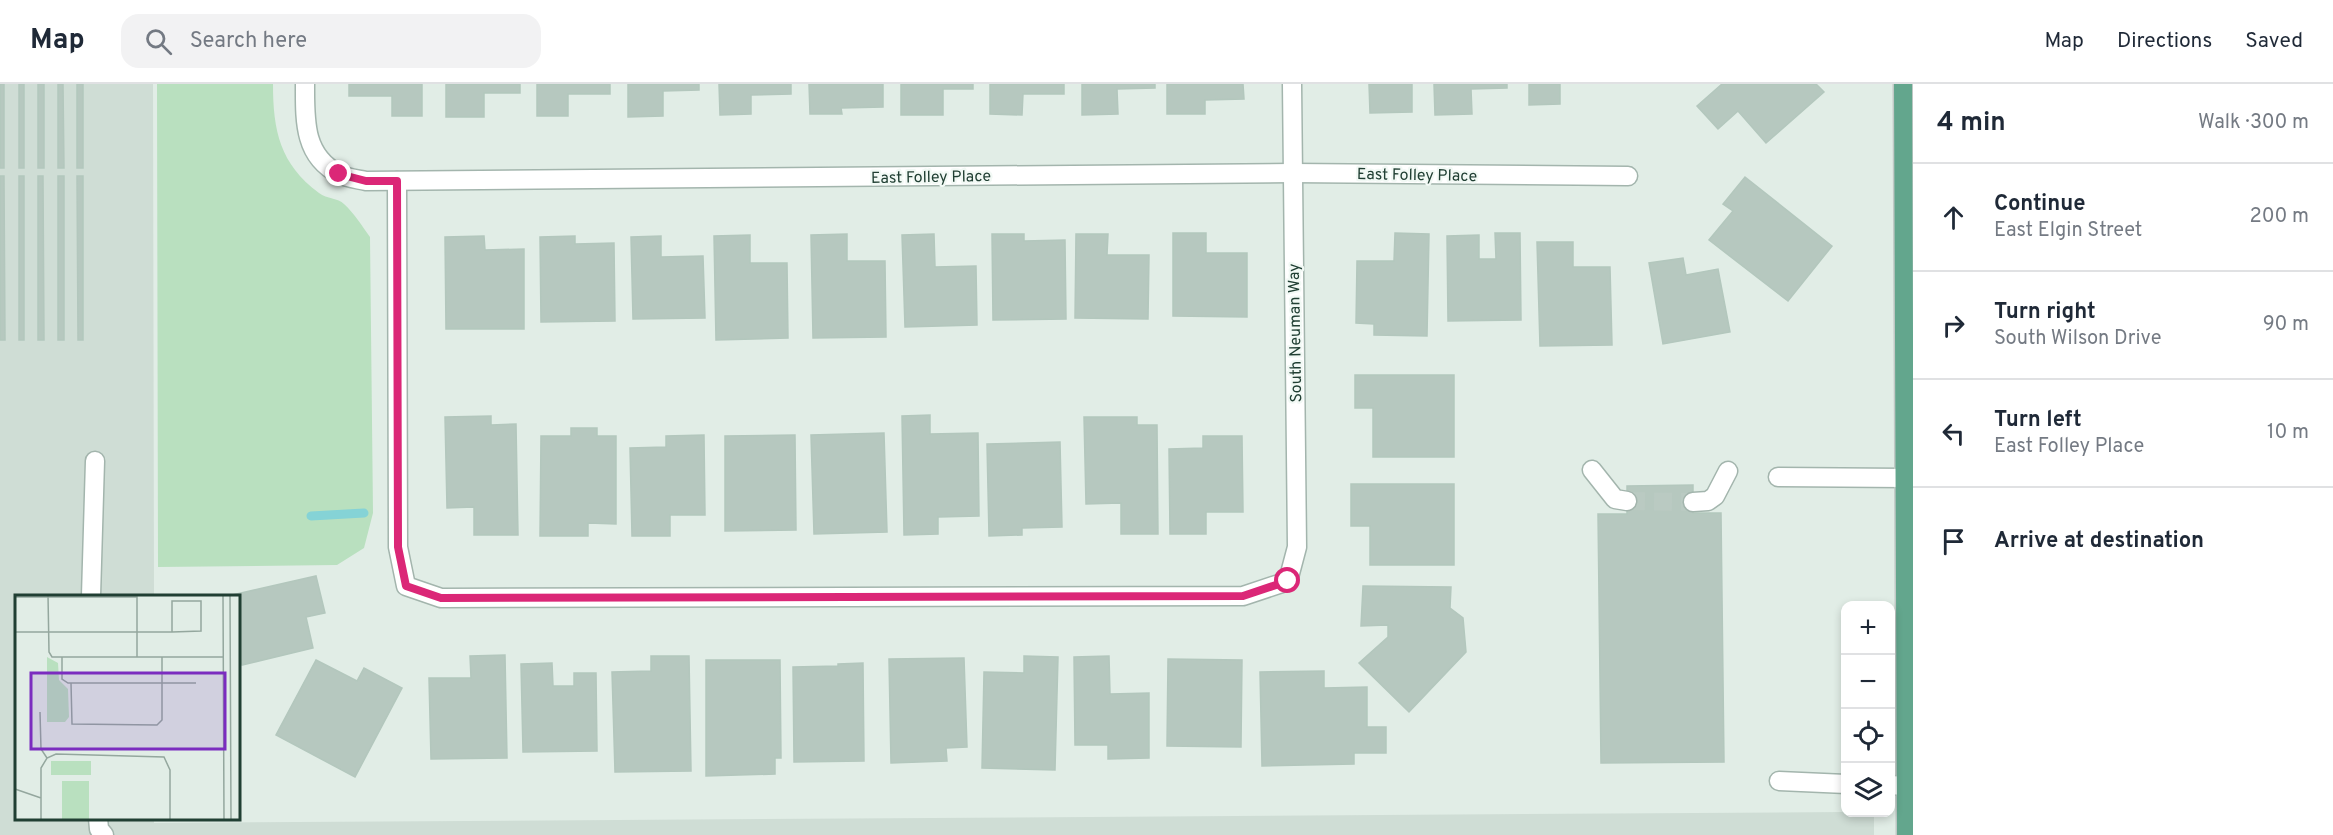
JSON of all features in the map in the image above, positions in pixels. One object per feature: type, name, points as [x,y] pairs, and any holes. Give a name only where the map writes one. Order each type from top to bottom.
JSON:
[{"type":"main road","points":[[1904,84],[1905,478],[1898,786],[1906,835]]},
{"type":"street","name":"East Folley Place","points":[[304,84],[307,135],[318,160],[339,174],[366,181],[1292,173],[1628,176]]},
{"type":"street","name":"South Neuman Way","points":[[397,181],[398,547],[406,586],[441,598],[1243,596],[1288,581],[1297,547],[1292,84]]},
{"type":"street","points":[[91,595],[95,462]]},
{"type":"street","points":[[1592,470],[1616,499],[1628,501]]},
{"type":"street","points":[[1693,502],[1708,501],[1715,496],[1728,471]]},
{"type":"street","points":[[1778,477],[1905,478]]},
{"type":"street","points":[[1779,781],[1841,783]]},
{"type":"street","points":[[98,820],[99,829],[104,835]]},
{"type":"shaded area","points":[[0,84],[153,84],[154,595],[15,595],[15,820],[154,820],[154,823],[1841,812],[1841,817],[1874,817],[1874,835],[0,835]]},
{"type":"green space","points":[[157,84],[273,84],[277,131],[287,158],[295,170],[319,193],[344,204],[355,215],[370,237],[373,513],[364,548],[337,565],[158,567]]},
{"type":"building","points":[[0,84],[4,84],[4,168],[0,168]]},
{"type":"building","points":[[19,84],[24,84],[24,168],[19,168]]},
{"type":"building","points":[[38,84],[44,84],[44,168],[38,168]]},
{"type":"building","points":[[58,84],[63,84],[64,168],[58,168]]},
{"type":"building","points":[[77,84],[83,84],[83,168],[77,168]]},
{"type":"building","points":[[349,84],[422,84],[422,116],[392,116],[392,96],[349,96]]},
{"type":"building","points":[[446,84],[520,84],[520,93],[484,93],[484,117],[446,117]]},
{"type":"building","points":[[537,84],[610,84],[610,94],[568,94],[568,116],[537,116]]},
{"type":"building","points":[[628,84],[699,84],[699,90],[663,91],[663,116],[628,117]]},
{"type":"building","points":[[719,84],[791,84],[791,94],[751,95],[751,114],[720,115]]},
{"type":"building","points":[[809,84],[883,84],[883,107],[841,108],[842,114],[810,114]]},
{"type":"building","points":[[901,84],[973,84],[973,89],[943,89],[943,115],[901,115]]},
{"type":"building","points":[[990,84],[1064,84],[1064,94],[1023,94],[1022,115],[990,114]]},
{"type":"building","points":[[1082,84],[1155,84],[1155,88],[1117,89],[1118,114],[1082,115]]},
{"type":"building","points":[[1167,84],[1243,84],[1244,99],[1205,100],[1205,114],[1167,114]]},
{"type":"building","points":[[1369,84],[1412,84],[1412,112],[1370,113]]},
{"type":"building","points":[[1434,84],[1507,84],[1507,88],[1471,89],[1472,114],[1435,115]]},
{"type":"building","points":[[1529,84],[1560,84],[1560,104],[1529,105]]},
{"type":"building","points":[[1722,84],[1816,84],[1824,92],[1766,143],[1738,111],[1718,129],[1697,106]]},
{"type":"building","points":[[0,176],[4,176],[5,340],[0,340]]},
{"type":"building","points":[[19,176],[24,176],[24,340],[19,340]]},
{"type":"building","points":[[38,176],[43,176],[44,340],[38,340]]},
{"type":"building","points":[[58,176],[64,176],[64,340],[58,340]]},
{"type":"building","points":[[77,176],[83,176],[83,340],[78,340]]},
{"type":"building","points":[[1745,177],[1832,246],[1788,301],[1709,240],[1733,211],[1723,204]]},
{"type":"building","points":[[1173,233],[1206,233],[1206,253],[1247,253],[1247,317],[1173,316]]},
{"type":"building","points":[[1395,233],[1429,234],[1427,336],[1374,335],[1374,324],[1356,323],[1357,261],[1394,261]]},
{"type":"building","points":[[1495,233],[1520,233],[1521,320],[1448,321],[1447,236],[1479,235],[1479,259],[1496,259]]},
{"type":"building","points":[[847,234],[847,261],[885,261],[886,337],[813,338],[811,235]]},
{"type":"building","points":[[934,234],[935,267],[976,266],[977,325],[905,327],[902,235]]},
{"type":"building","points":[[992,234],[1024,234],[1024,241],[1065,240],[1066,319],[993,320]]},
{"type":"building","points":[[1076,234],[1108,234],[1107,255],[1149,255],[1148,319],[1075,318]]},
{"type":"building","points":[[750,235],[750,263],[787,263],[788,338],[716,340],[714,236]]},
{"type":"building","points":[[484,236],[485,250],[524,249],[524,329],[446,329],[445,237]]},
{"type":"building","points":[[575,236],[575,244],[614,243],[615,321],[541,322],[540,237]]},
{"type":"building","points":[[661,236],[661,257],[703,256],[705,318],[633,319],[631,237]]},
{"type":"building","points":[[1537,242],[1573,242],[1573,267],[1610,267],[1612,345],[1540,346]]},
{"type":"building","points":[[1683,258],[1686,275],[1718,269],[1730,332],[1663,344],[1649,263]]},
{"type":"building","points":[[1355,375],[1454,375],[1454,457],[1373,457],[1373,408],[1355,408]]},
{"type":"building","points":[[930,415],[930,434],[978,433],[979,516],[938,517],[938,534],[904,535],[902,416]]},
{"type":"building","points":[[491,416],[491,425],[516,424],[518,535],[474,535],[474,507],[447,508],[445,417]]},
{"type":"building","points":[[1084,417],[1137,417],[1137,425],[1157,425],[1158,534],[1121,534],[1121,503],[1086,504]]},
{"type":"building","points":[[571,428],[597,428],[597,436],[616,436],[616,524],[588,523],[588,536],[540,536],[541,436],[571,436]]},
{"type":"building","points":[[884,433],[887,532],[814,534],[811,435]]},
{"type":"building","points":[[704,435],[705,515],[670,515],[670,536],[632,536],[630,448],[666,447],[666,436]]},
{"type":"building","points":[[795,435],[796,530],[725,531],[725,436]]},
{"type":"building","points":[[1203,436],[1242,436],[1243,512],[1206,512],[1206,534],[1170,534],[1169,449],[1203,448]]},
{"type":"building","points":[[1060,442],[1062,527],[1022,528],[1022,535],[989,536],[987,444]]},
{"type":"building","points":[[1351,484],[1454,484],[1454,565],[1370,565],[1370,526],[1351,526]]},
{"type":"building","points":[[1693,485],[1693,513],[1721,513],[1724,762],[1601,763],[1598,514],[1627,514],[1627,486]]},
{"type":"building","points":[[316,576],[325,613],[306,617],[313,648],[242,665],[240,595],[232,595]]},
{"type":"building","points":[[1363,586],[1451,587],[1450,608],[1463,618],[1466,652],[1409,712],[1359,663],[1388,637],[1388,625],[1361,626]]},
{"type":"building","points":[[505,655],[507,758],[431,759],[429,678],[471,678],[470,656]]},
{"type":"building","points":[[651,656],[689,656],[691,771],[615,772],[612,672],[651,671]]},
{"type":"building","points":[[1024,656],[1058,657],[1055,770],[982,768],[984,672],[1024,673]]},
{"type":"building","points":[[1109,656],[1110,694],[1149,693],[1149,758],[1108,759],[1108,745],[1075,745],[1074,657]]},
{"type":"building","points":[[964,658],[967,747],[946,748],[947,761],[891,763],[889,659]]},
{"type":"building","points":[[1168,659],[1242,660],[1241,747],[1167,746]]},
{"type":"building","points":[[316,660],[357,681],[364,668],[402,688],[355,777],[276,735]]},
{"type":"building","points":[[706,660],[780,660],[781,758],[775,758],[775,774],[706,776]]},
{"type":"building","points":[[552,663],[553,686],[574,686],[574,673],[596,673],[597,751],[523,752],[521,664]]},
{"type":"building","points":[[863,663],[864,761],[794,762],[793,667]]},
{"type":"building","points":[[1324,671],[1324,688],[1367,687],[1367,727],[1386,727],[1386,753],[1354,753],[1354,764],[1262,766],[1260,672]]},
{"type":"waterway","points":[[311,516],[364,513]]},
{"type":"tunnel","points":[[1627,501],[1693,502]]},
{"type":"route","points":[[339,174],[366,181],[397,181],[398,547],[406,586],[441,598],[1243,596],[1288,581]]}]
